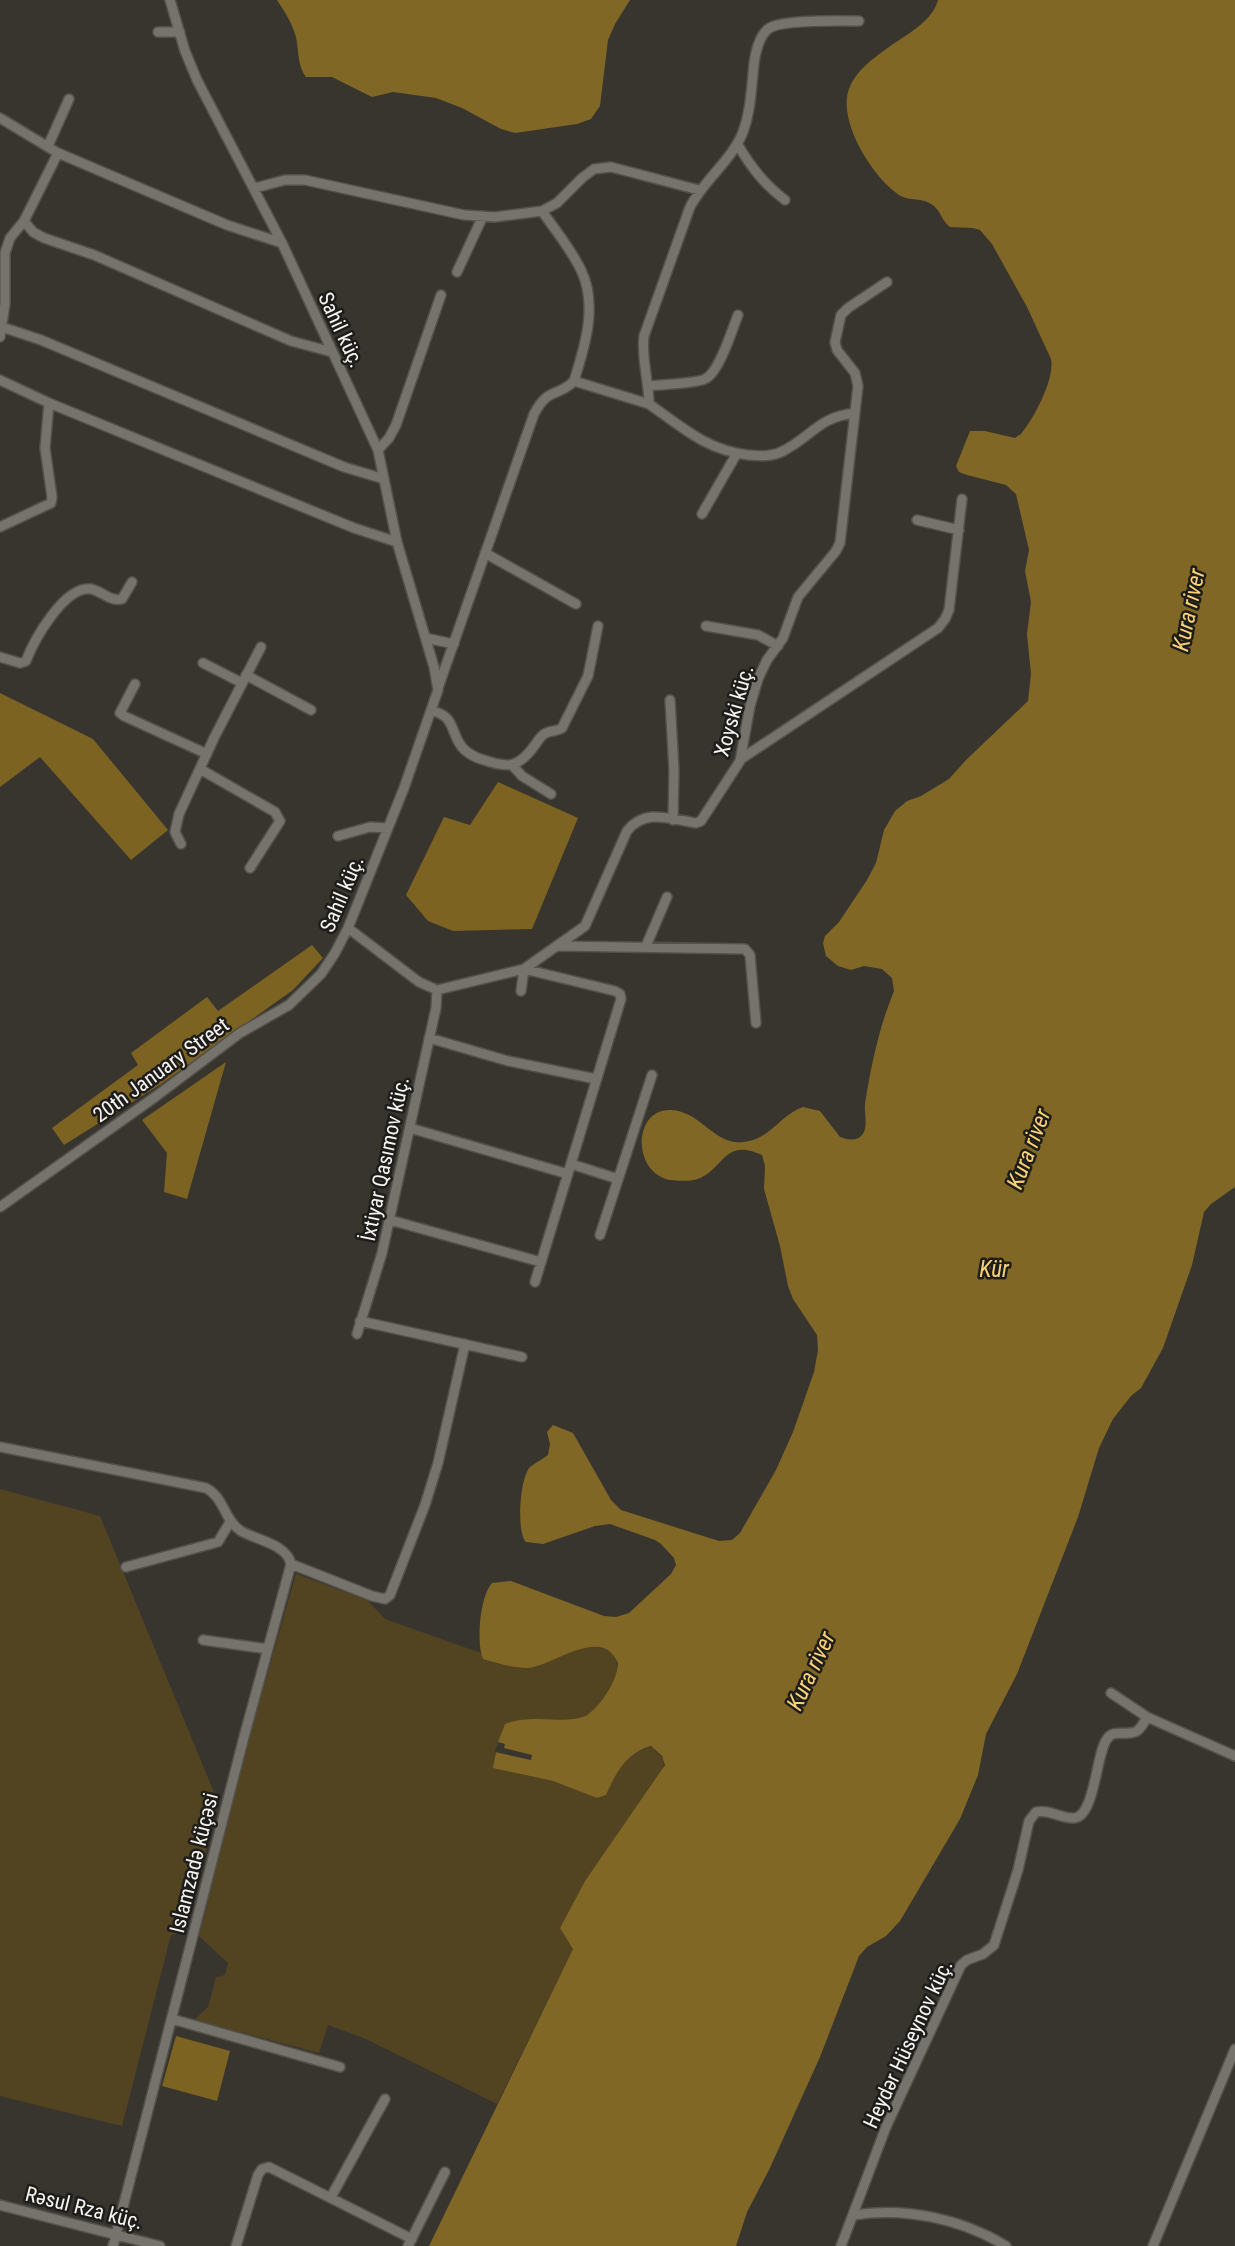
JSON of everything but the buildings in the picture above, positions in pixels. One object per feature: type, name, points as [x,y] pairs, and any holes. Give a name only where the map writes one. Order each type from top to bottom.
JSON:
[{"type":"street","name":"Sahil küç.","points":[[170,0],[197,80],[282,243],[378,450],[397,542],[426,638],[438,690]]},
{"type":"street","points":[[649,404],[649,386],[642,346],[644,336],[690,207],[699,190],[738,145],[748,114],[762,36],[769,28],[783,24],[859,21]]},
{"type":"street","points":[[158,32],[180,32]]},
{"type":"street","points":[[48,146],[69,99]]},
{"type":"street","points":[[0,118],[58,153],[227,226],[282,243]]},
{"type":"street","points":[[738,145],[767,186],[785,200]]},
{"type":"street","points":[[58,153],[24,221],[10,238],[5,253],[1,332],[41,340],[344,467],[384,479]]},
{"type":"street","points":[[255,188],[285,180],[305,180],[464,215],[495,217],[542,211],[557,203],[594,169],[611,167],[699,190]]},
{"type":"street","points":[[542,211],[582,271],[587,295],[589,323],[574,381],[649,404],[704,442],[737,453],[772,456],[785,450],[826,420],[855,413]]},
{"type":"street","points":[[457,272],[483,216]]},
{"type":"street","points":[[24,221],[33,232],[44,238],[94,255],[290,341],[332,352]]},
{"type":"street","name":"Xoyski küç.","points":[[437,990],[524,969],[558,946],[585,926],[592,915],[627,831],[635,821],[647,816],[696,823],[701,821],[728,783],[741,759],[750,706],[767,660],[787,630],[802,590],[836,551],[839,542],[858,386],[855,373],[837,350],[836,334],[841,315],[887,282]]},
{"type":"street","points":[[378,450],[396,425],[441,295]]},
{"type":"street","points":[[649,386],[706,379],[720,360],[738,315]]},
{"type":"street","points":[[0,380],[49,403],[354,528],[397,542]]},
{"type":"street","name":"Sahil küç.","points":[[335,953],[348,928],[388,828],[534,414],[548,394],[574,381]]},
{"type":"street","points":[[0,527],[51,503],[45,448],[49,403]]},
{"type":"street","points":[[702,514],[737,453]]},
{"type":"street","points":[[741,759],[937,628],[945,619],[962,499]]},
{"type":"street","points":[[917,520],[959,530]]},
{"type":"street","points":[[485,553],[576,604]]},
{"type":"street","points":[[0,657],[20,663],[26,661],[51,614],[82,590],[89,589],[116,600],[122,599],[132,582]]},
{"type":"street","points":[[513,766],[519,763],[547,732],[562,728],[588,676],[598,626]]},
{"type":"street","points":[[706,626],[758,635],[778,646]]},
{"type":"street","points":[[426,638],[454,644]]},
{"type":"street","points":[[181,844],[176,825],[206,754],[261,647]]},
{"type":"street","points":[[203,663],[311,710]]},
{"type":"street","points":[[135,684],[120,713],[206,754]]},
{"type":"street","points":[[670,700],[674,771],[673,820]]},
{"type":"street","points":[[431,710],[450,719],[459,744],[473,757],[513,766],[522,776],[551,794]]},
{"type":"street","points":[[200,769],[275,811],[279,816],[280,821],[250,868]]},
{"type":"street","points":[[338,836],[370,827],[388,828]]},
{"type":"street","points":[[646,946],[667,897]]},
{"type":"street","points":[[348,928],[419,982],[437,990]]},
{"type":"street","points":[[558,946],[745,949],[750,954],[756,1023]]},
{"type":"street","name":"20th January Street","points":[[0,1207],[156,1097],[240,1033],[289,1005],[321,974],[335,953]]},
{"type":"street","points":[[521,992],[524,969],[620,994],[536,1282]]},
{"type":"street","name":"İxtiyar Qasımov küç.","points":[[357,1334],[378,1270],[390,1220],[437,990]]},
{"type":"street","points":[[429,1038],[508,1061],[597,1079]]},
{"type":"street","points":[[600,1235],[652,1074]]},
{"type":"street","points":[[410,1128],[618,1179]]},
{"type":"street","points":[[390,1220],[541,1262]]},
{"type":"street","points":[[360,1321],[522,1357]]},
{"type":"street","points":[[0,1447],[206,1488],[215,1493],[230,1522],[241,1531],[283,1551],[290,1557],[291,1564],[385,1599],[390,1595],[425,1505],[438,1463],[465,1345]]},
{"type":"street","points":[[126,1567],[218,1542],[230,1522]]},
{"type":"street","name":"Islamzadə küçəsi","points":[[113,2246],[291,1564]]},
{"type":"street","points":[[203,1640],[268,1648]]},
{"type":"street","points":[[1111,1693],[1147,1717],[1235,1756]]},
{"type":"street","name":"Heydər Hüseynov küç.","points":[[841,2246],[886,2127],[961,1965],[983,1954],[993,1945],[1018,1870],[1029,1821],[1036,1812],[1044,1810],[1078,1817],[1085,1810],[1091,1795],[1107,1737],[1116,1733],[1137,1731],[1147,1717]]},
{"type":"street","points":[[172,2019],[340,2067]]},
{"type":"street","points":[[1153,2246],[1234,2052]]},
{"type":"street","points":[[331,2197],[385,2099]]},
{"type":"street","points":[[236,2246],[262,2169],[275,2168],[410,2242],[445,2172]]},
{"type":"street","name":"Rəsul Rza küç.","points":[[0,2205],[160,2246]]},
{"type":"street","points":[[854,2215],[905,2213],[940,2219],[962,2224],[1006,2246]]},
{"type":"shaded area","points":[[0,693],[93,739],[168,830],[131,860],[40,757],[0,787]]},
{"type":"shaded area","points":[[498,782],[578,818],[532,929],[453,931],[428,921],[406,895],[444,817],[470,825]]},
{"type":"shaded area","points":[[312,945],[323,958],[293,990],[161,1084],[64,1145],[52,1128],[138,1065],[131,1053],[207,997],[218,1011]]},
{"type":"shaded area","points":[[226,1062],[187,1199],[164,1192],[167,1153],[142,1120]]},
{"type":"shaded area","points":[[0,1489],[100,1516],[218,1802],[186,1932],[171,1935],[122,2126],[0,2096]]},
{"type":"shaded area","points":[[296,1574],[367,1600],[385,1619],[481,1653],[483,1659],[505,1665],[538,1665],[571,1651],[593,1647],[604,1649],[615,1656],[617,1664],[614,1681],[598,1705],[586,1716],[566,1720],[525,1719],[505,1724],[495,1752],[520,1774],[553,1781],[597,1798],[606,1795],[623,1764],[636,1753],[652,1747],[664,1760],[662,1773],[585,1881],[560,1928],[573,1949],[497,2104],[366,2039],[328,2025],[319,2053],[194,2020],[208,2007],[216,1977],[225,1975],[228,1963],[199,1936],[249,1739]]},
{"type":"shaded area","points":[[176,2036],[230,2051],[217,2101],[162,2086]]},
{"type":"water","points":[[277,0],[630,0],[608,40],[600,106],[591,119],[577,124],[515,133],[436,98],[393,92],[372,97],[332,77],[306,77],[300,63],[294,32]]},
{"type":"water","name":"Kür","points":[[938,0],[1235,0],[1235,1187],[1204,1212],[1192,1265],[1163,1348],[1141,1388],[1113,1419],[1099,1448],[1078,1517],[1017,1674],[986,1734],[978,1775],[960,1819],[900,1921],[886,1936],[867,1947],[859,1956],[820,2057],[747,2212],[736,2246],[429,2246],[573,1949],[560,1928],[585,1881],[665,1765],[662,1756],[651,1746],[643,1749],[623,1765],[606,1795],[597,1798],[553,1781],[493,1768],[505,1724],[525,1719],[566,1720],[586,1716],[607,1693],[615,1678],[618,1663],[610,1652],[600,1647],[576,1650],[527,1668],[483,1659],[480,1620],[492,1583],[511,1581],[604,1616],[616,1617],[629,1613],[671,1574],[676,1565],[674,1558],[655,1540],[610,1524],[595,1526],[543,1544],[526,1542],[520,1517],[527,1473],[530,1467],[548,1455],[550,1444],[547,1432],[553,1425],[573,1433],[611,1500],[621,1510],[719,1541],[732,1540],[740,1533],[776,1470],[793,1432],[814,1372],[818,1350],[817,1335],[793,1299],[788,1286],[764,1189],[765,1166],[762,1155],[741,1150],[733,1152],[699,1179],[670,1180],[657,1175],[648,1165],[643,1154],[644,1129],[650,1119],[659,1112],[672,1110],[683,1112],[727,1140],[749,1141],[764,1135],[803,1107],[820,1111],[840,1137],[853,1139],[861,1136],[866,1125],[865,1104],[873,1061],[894,991],[892,978],[882,969],[864,966],[851,970],[838,966],[826,956],[823,943],[825,936],[839,922],[867,880],[876,863],[884,830],[895,811],[907,801],[949,779],[1028,701],[1031,674],[1027,634],[1031,602],[1025,571],[1029,550],[1016,494],[1006,485],[959,472],[956,466],[970,431],[985,431],[1015,438],[1021,434],[1047,387],[1051,359],[1027,307],[992,244],[980,230],[950,227],[934,206],[925,201],[903,197],[889,187],[860,148],[848,117],[849,89],[856,76],[872,60],[925,21]]},
{"type":"pier","points":[[498,1742],[505,1744],[504,1748],[532,1755],[531,1760],[495,1752]]},
{"type":"water label","name":"Kura river","points":[[1189,610]]},
{"type":"water label","name":"Kura river","points":[[1029,1149]]},
{"type":"water label","name":"Kura river","points":[[811,1671]]}]
